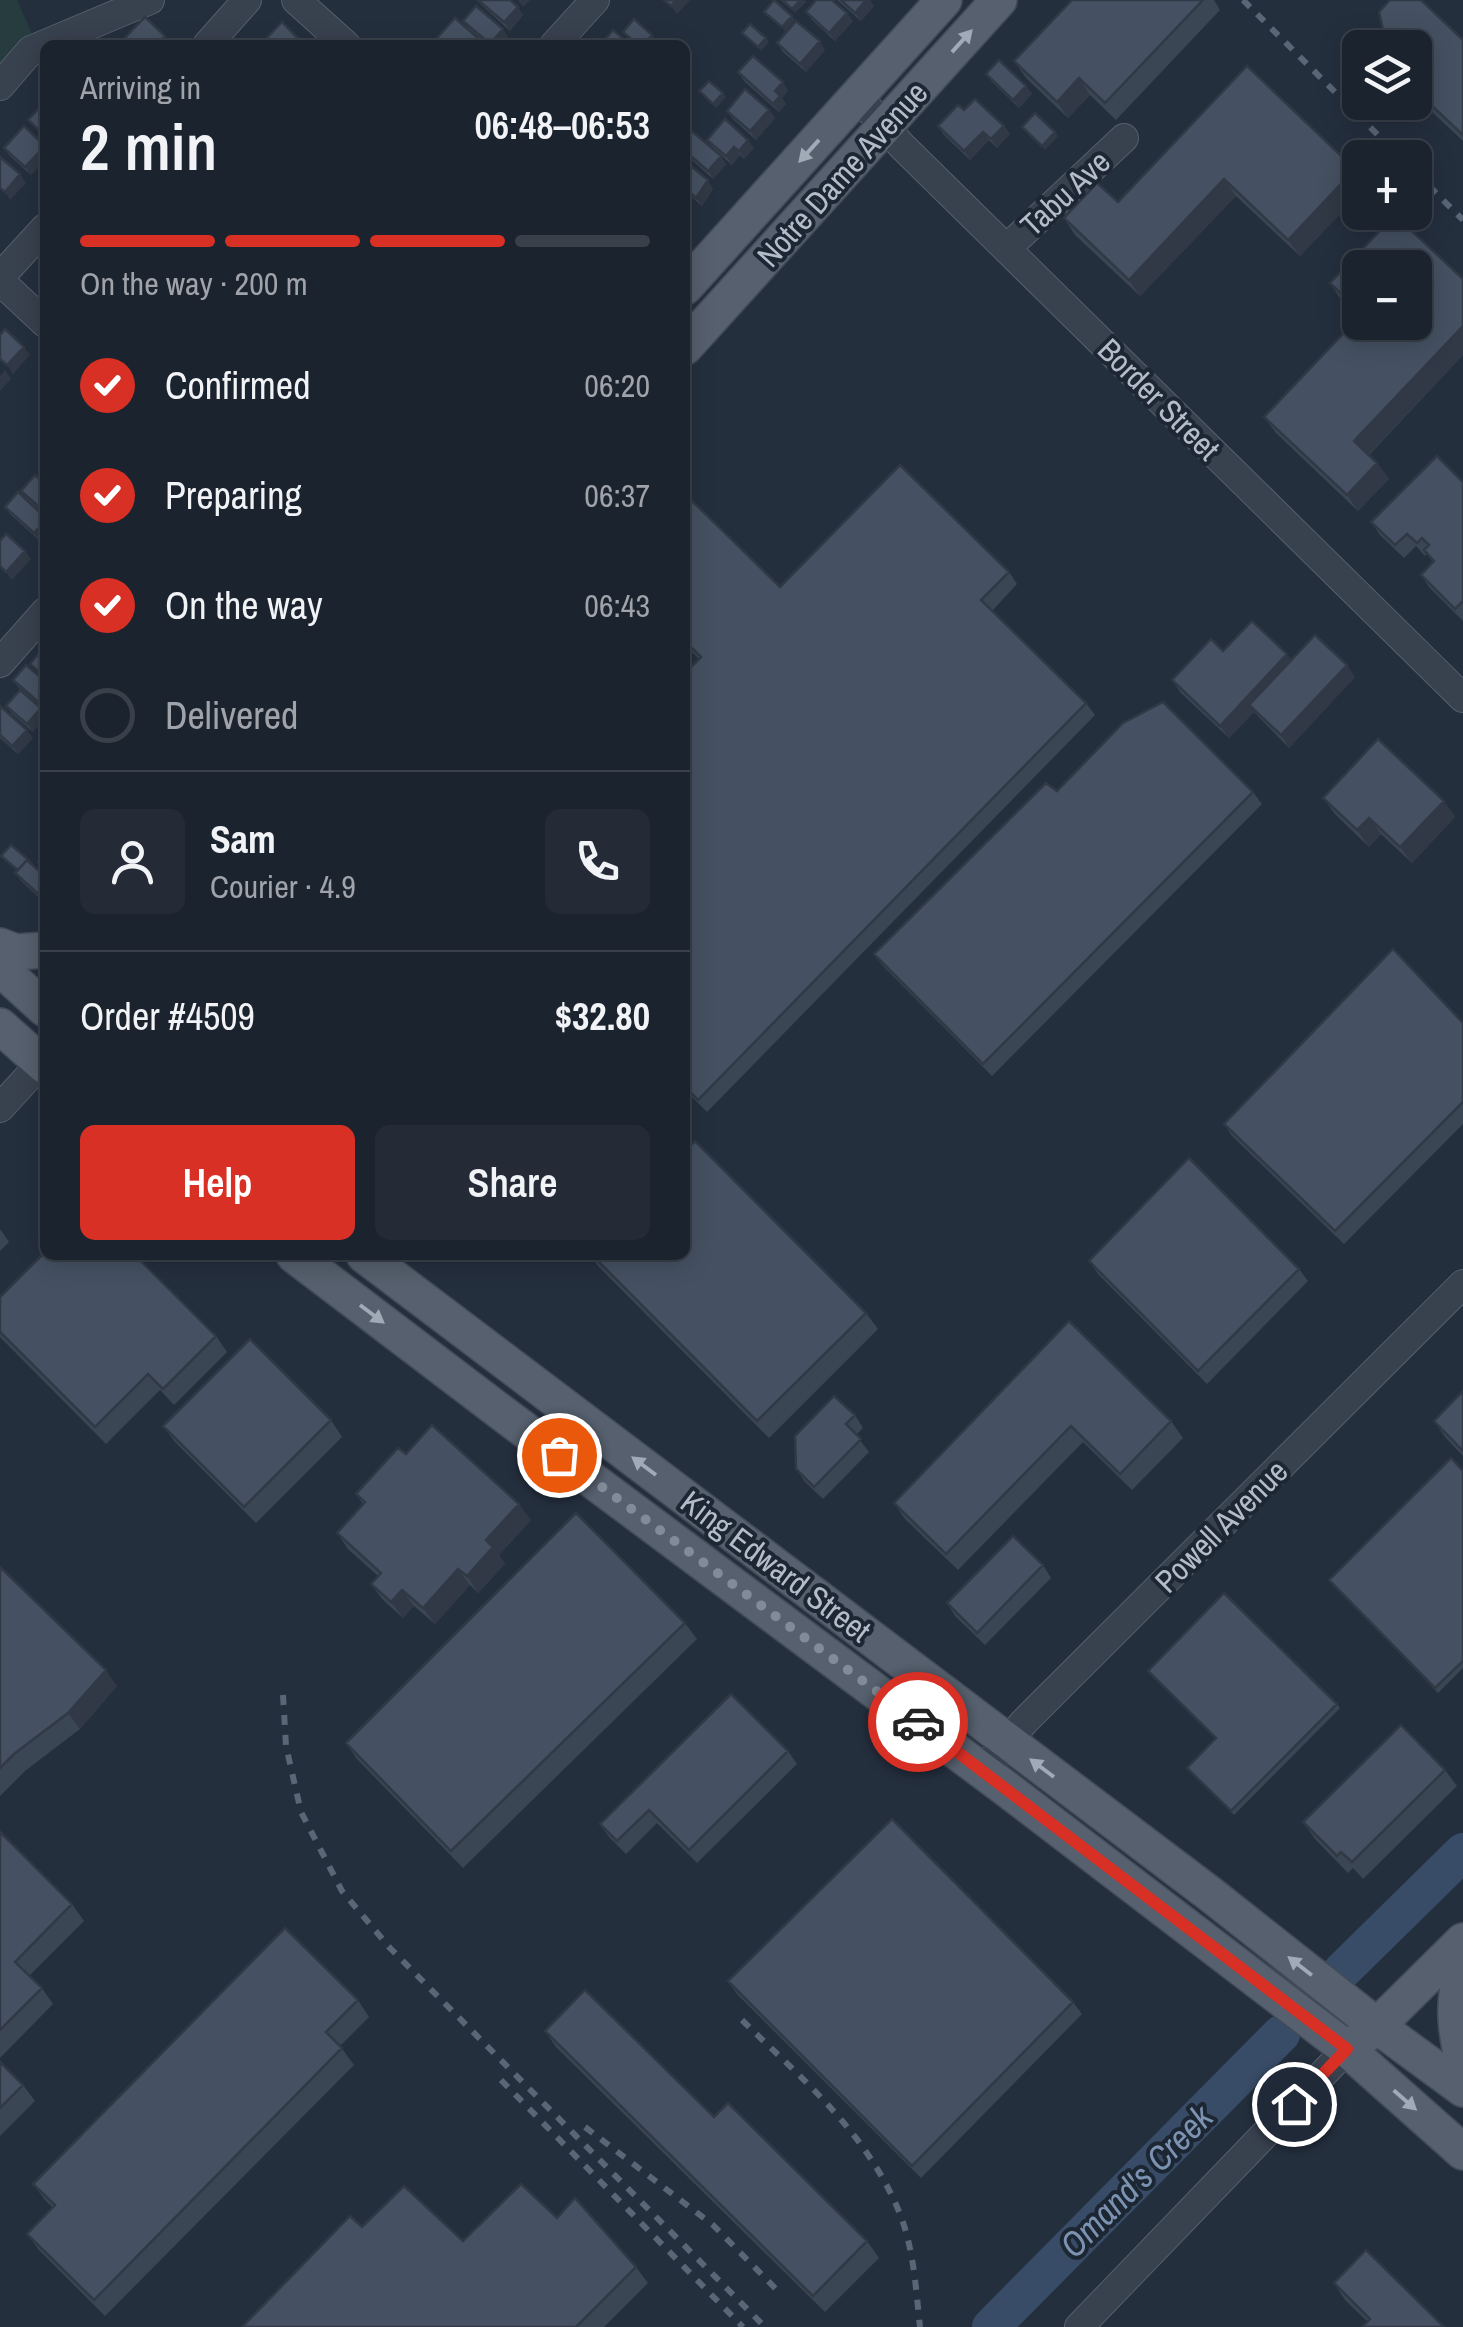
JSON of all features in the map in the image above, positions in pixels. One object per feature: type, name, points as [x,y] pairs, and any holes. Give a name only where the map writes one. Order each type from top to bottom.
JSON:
[{"type":"main road","name":"Notre Dame Avenue","points":[[690,281],[944,0]]},
{"type":"main road","name":"Notre Dame Avenue","points":[[690,341],[999,0]]},
{"type":"main road","points":[[0,946],[16,952],[40,950]]},
{"type":"main road","points":[[0,968],[40,1001]]},
{"type":"main road","points":[[40,1005],[3,1036],[40,1059]]},
{"type":"main road","name":"King Edward Street","points":[[301,1260],[1347,2049],[1463,2152]]},
{"type":"main road","name":"King Edward Street","points":[[371,1260],[1463,2089]]},
{"type":"main road","points":[[771,1613],[796,1581]]},
{"type":"main road","points":[[1160,1906],[1184,1876]]},
{"type":"main road","points":[[1347,2049],[1377,2026],[1463,1941]]},
{"type":"main road","points":[[1463,1970],[1458,1984],[1456,2026],[1463,2060]]},
{"type":"street","points":[[56,40],[150,0]]},
{"type":"street","points":[[211,40],[247,0]]},
{"type":"street","points":[[296,0],[340,40]]},
{"type":"street","points":[[559,40],[595,0]]},
{"type":"street","points":[[0,86],[32,50],[40,47]]},
{"type":"street","name":"Border Street","points":[[858,96],[884,128],[1463,698]]},
{"type":"street","name":"Tabu Ave","points":[[1006,248],[1124,138]]},
{"type":"street","points":[[40,234],[0,279],[40,318]]},
{"type":"street","points":[[0,662],[40,618]]},
{"type":"street","points":[[0,1108],[40,1066]]},
{"type":"street","name":"Powell Avenue","points":[[984,1772],[1007,1741],[1463,1284]]},
{"type":"street","points":[[1079,2327],[1347,2049]]},
{"type":"green space","points":[[0,0],[17,0],[33,36],[0,73]]},
{"type":"building","points":[[478,0],[510,0],[518,7],[504,22]]},
{"type":"building","points":[[774,0],[792,16],[782,27],[764,12]]},
{"type":"building","points":[[782,0],[801,0],[792,9]]},
{"type":"building","points":[[816,0],[832,0],[847,13],[829,33],[806,12]]},
{"type":"building","points":[[841,0],[866,0],[855,13]]},
{"type":"building","points":[[1072,0],[1203,0],[1105,103],[1079,78],[1057,102],[1014,61]]},
{"type":"building","points":[[1390,0],[1421,0],[1463,40],[1463,135],[1432,106],[1432,30],[1383,30],[1379,12]]},
{"type":"building","points":[[476,6],[503,29],[493,40],[485,40],[463,21]]},
{"type":"building","points":[[145,17],[165,36],[161,40],[123,40]]},
{"type":"building","points":[[455,18],[480,40],[437,40]]},
{"type":"building","points":[[634,19],[652,35],[648,40],[632,40],[623,32]]},
{"type":"building","points":[[796,21],[820,41],[800,64],[777,43]]},
{"type":"building","points":[[282,22],[300,40],[265,40]]},
{"type":"building","points":[[750,24],[766,38],[758,47],[742,33]]},
{"type":"building","points":[[613,30],[625,40],[604,40]]},
{"type":"building","points":[[753,56],[783,82],[775,91],[780,96],[773,104],[738,72]]},
{"type":"building","points":[[999,60],[1026,86],[1013,100],[986,74]]},
{"type":"building","points":[[1247,66],[1342,157],[1342,183],[1288,240],[1224,179],[1129,280],[1064,218],[1097,183],[1118,202]]},
{"type":"building","points":[[709,81],[723,93],[713,104],[699,91]]},
{"type":"building","points":[[745,89],[769,110],[750,131],[727,111]]},
{"type":"building","points":[[975,99],[1004,126],[991,139],[983,132],[964,151],[938,126],[958,105],[964,110]]},
{"type":"building","points":[[40,107],[40,131],[28,120]]},
{"type":"building","points":[[1035,113],[1055,132],[1042,146],[1022,127]]},
{"type":"building","points":[[725,119],[748,140],[739,151],[734,147],[726,156],[707,140]]},
{"type":"building","points":[[24,126],[40,141],[40,151],[25,167],[4,148]]},
{"type":"building","points":[[690,129],[721,156],[708,171],[690,155]]},
{"type":"building","points":[[0,157],[20,174],[5,192],[0,188]]},
{"type":"building","points":[[690,165],[708,180],[696,198],[690,193]]},
{"type":"building","points":[[1381,230],[1411,230],[1463,279],[1463,326],[1354,441],[1377,463],[1347,495],[1264,417],[1342,335],[1342,340],[1432,340],[1432,250],[1362,250]]},
{"type":"building","points":[[1342,270],[1342,295],[1330,283]]},
{"type":"building","points":[[5,329],[24,347],[7,365],[0,359],[0,335]]},
{"type":"building","points":[[1437,456],[1463,482],[1463,601],[1455,609],[1421,575],[1434,561],[1424,550],[1429,545],[1422,538],[1417,543],[1407,534],[1395,545],[1371,522]]},
{"type":"building","points":[[900,465],[1009,572],[981,600],[1086,703],[698,1100],[690,1091],[690,668],[701,657],[690,646],[690,499],[780,587]]},
{"type":"building","points":[[35,475],[40,480],[40,508],[21,491]]},
{"type":"building","points":[[18,492],[40,512],[40,526],[34,533],[5,507]]},
{"type":"building","points":[[6,534],[25,551],[6,572],[0,566],[0,541]]},
{"type":"building","points":[[1252,621],[1287,654],[1220,726],[1172,680],[1211,639],[1223,651]]},
{"type":"building","points":[[1315,635],[1347,665],[1281,735],[1249,705]]},
{"type":"building","points":[[40,652],[40,673],[30,664]]},
{"type":"building","points":[[26,665],[40,677],[40,703],[13,680]]},
{"type":"building","points":[[20,690],[40,709],[27,724],[6,706]]},
{"type":"building","points":[[1163,702],[1253,792],[983,1064],[874,954],[1046,783],[1057,791],[1123,723]]},
{"type":"building","points":[[0,706],[27,730],[12,746],[0,735]]},
{"type":"building","points":[[1378,739],[1444,801],[1400,847],[1369,818],[1357,830],[1323,798]]},
{"type":"building","points":[[11,845],[30,861],[18,870],[1,856]]},
{"type":"building","points":[[27,860],[40,872],[40,896],[15,873]]},
{"type":"building","points":[[1393,949],[1463,1023],[1463,1102],[1335,1231],[1224,1124]]},
{"type":"building","points":[[695,1141],[866,1313],[757,1421],[597,1260],[690,1260],[690,1146]]},
{"type":"building","points":[[1189,1158],[1299,1269],[1198,1371],[1089,1261]]},
{"type":"building","points":[[40,1257],[140,1260],[216,1336],[163,1389],[148,1374],[95,1427],[0,1332],[0,1297]]},
{"type":"building","points":[[1069,1321],[1171,1421],[1120,1474],[1071,1426],[946,1554],[894,1503]]},
{"type":"building","points":[[250,1339],[331,1420],[244,1507],[163,1426]]},
{"type":"building","points":[[1463,1391],[1463,1451],[1434,1421]]},
{"type":"building","points":[[834,1396],[855,1415],[846,1424],[861,1439],[814,1487],[796,1469],[795,1436]]},
{"type":"building","points":[[432,1425],[519,1504],[486,1540],[493,1547],[467,1576],[458,1569],[423,1608],[402,1590],[391,1602],[371,1584],[381,1573],[337,1533],[365,1502],[356,1494],[398,1448],[406,1454]]},
{"type":"building","points":[[1451,1458],[1463,1471],[1463,1661],[1435,1688],[1329,1580]]},
{"type":"building","points":[[576,1513],[685,1623],[451,1851],[346,1743]]},
{"type":"building","points":[[1013,1536],[1043,1565],[977,1633],[947,1603]]},
{"type":"building","points":[[0,1567],[106,1670],[68,1713],[0,1768]]},
{"type":"building","points":[[1224,1593],[1337,1704],[1231,1811],[1187,1768],[1216,1738],[1148,1671]]},
{"type":"building","points":[[731,1694],[788,1751],[689,1850],[649,1810],[617,1841],[600,1824]]},
{"type":"building","points":[[1401,1725],[1445,1770],[1352,1862],[1341,1852],[1337,1856],[1303,1822]]},
{"type":"building","points":[[892,1819],[1073,2002],[912,2166],[728,1981]]},
{"type":"building","points":[[0,1832],[72,1904],[15,1962],[42,1988],[0,2030]]},
{"type":"building","points":[[285,1928],[358,2000],[326,2032],[342,2048],[94,2300],[27,2234],[55,2205],[33,2184]]},
{"type":"building","points":[[585,1990],[714,2117],[728,2103],[867,2241],[813,2296],[545,2031]]},
{"type":"building","points":[[0,2062],[23,2085],[0,2108]]},
{"type":"building","points":[[521,2184],[557,2218],[575,2198],[636,2267],[576,2327],[242,2327],[350,2216],[362,2227],[404,2186],[463,2241]]},
{"type":"building","points":[[1366,2250],[1444,2327],[1362,2327],[1370,2319],[1334,2283]]},
{"type":"waterway","name":"Omand's Creek","points":[[1342,1971],[1463,1852]]},
{"type":"waterway","name":"Omand's Creek","points":[[991,2327],[1281,2034]]},
{"type":"railway","points":[[1243,0],[1383,140]]},
{"type":"railway","points":[[1432,189],[1463,220]]},
{"type":"railway","points":[[283,1695],[286,1746],[301,1812],[342,1891],[390,1948],[765,2327]]},
{"type":"railway","points":[[742,2020],[832,2109],[886,2185],[908,2242],[920,2327]]},
{"type":"railway","points":[[501,2080],[743,2327]]},
{"type":"railway","points":[[585,2127],[713,2225],[777,2290]]},
{"type":"way so far","points":[[559,1455],[918,1722]]},
{"type":"route","points":[[918,1722],[1347,2049],[1294,2104]]}]
